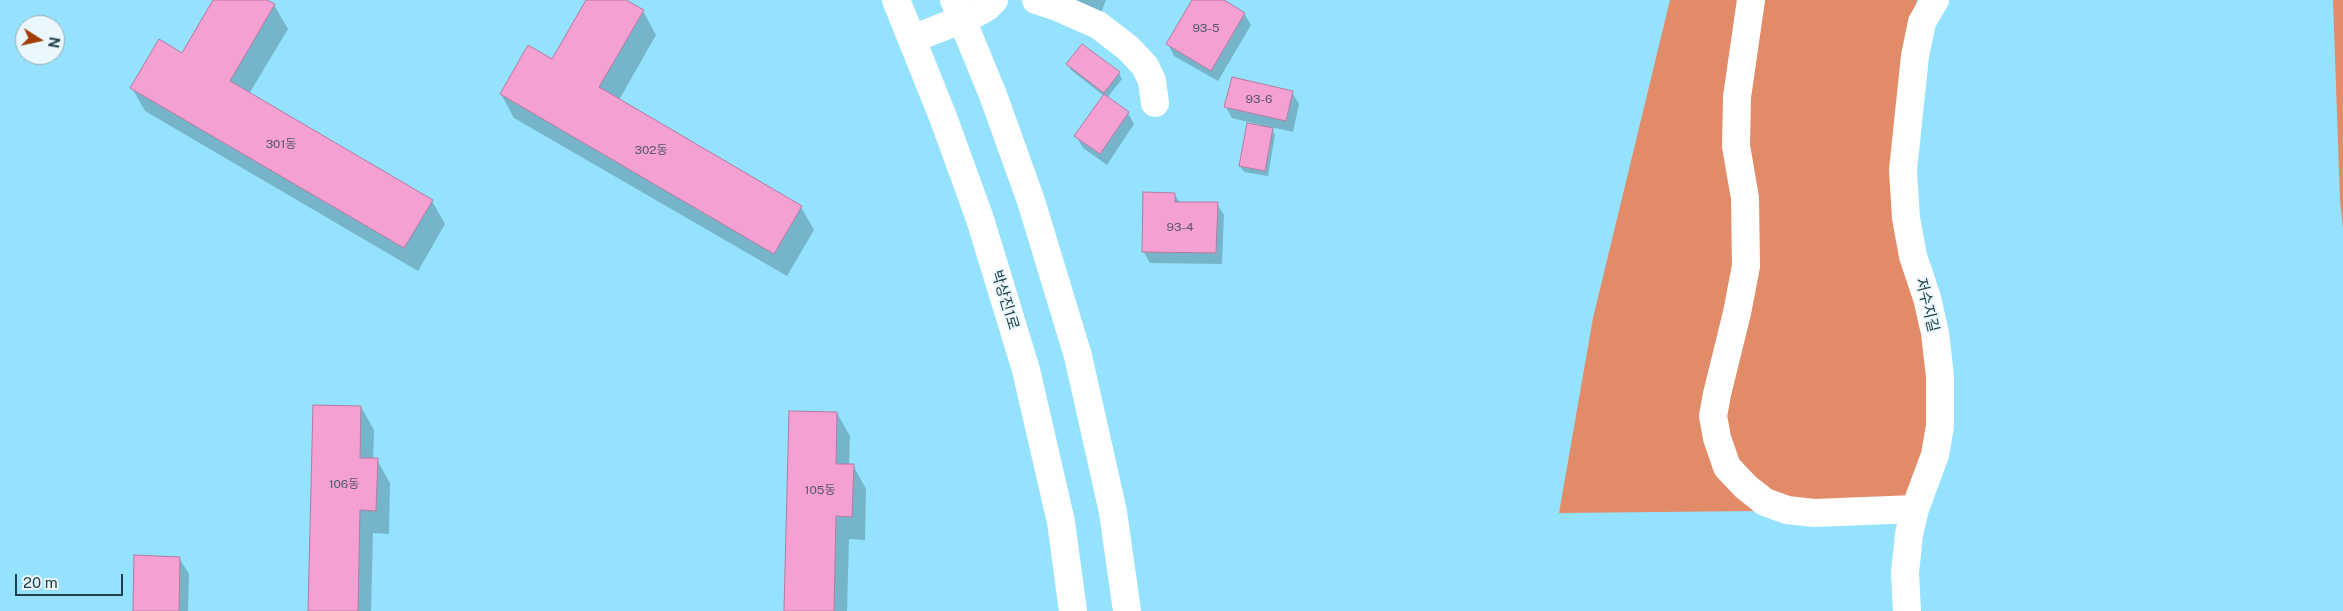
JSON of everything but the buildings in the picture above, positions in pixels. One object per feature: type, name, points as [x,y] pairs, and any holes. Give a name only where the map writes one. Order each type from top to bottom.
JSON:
[{"type":"street","name":"박상진1로","points":[[896,0],[943,117],[980,219],[1026,370],[1061,522],[1072,611]]},
{"type":"street","points":[[912,39],[958,10],[987,7],[994,0]]},
{"type":"street","points":[[1036,0],[1098,25],[1128,48],[1145,66],[1152,81],[1155,103]]},
{"type":"street","points":[[1751,0],[1737,97],[1736,146],[1745,198],[1746,266],[1738,314],[1716,394],[1713,416],[1717,438],[1728,467],[1746,487],[1764,502],[1788,510],[1814,513],[1915,509]]},
{"type":"street","name":"저수지길","points":[[1907,611],[1905,572],[1909,534],[1915,509],[1935,455],[1940,426],[1940,377],[1935,333],[1927,298],[1913,256],[1906,218],[1903,170],[1915,56],[1922,22],[1935,0]]},
{"type":"street","points":[[958,10],[1031,201],[1078,356],[1114,512],[1127,611]]},
{"type":"shaded area","points":[[1670,0],[1741,0],[1738,237],[1708,393],[1756,511],[1559,513],[1593,318]]},
{"type":"shaded area","points":[[1759,0],[1917,0],[1904,48],[1925,338],[1928,431],[1921,461],[1905,497],[1814,503],[1769,492],[1736,459],[1721,415]]},
{"type":"shaded area","points":[[2333,0],[2343,0],[2343,228],[2340,200]]}]
